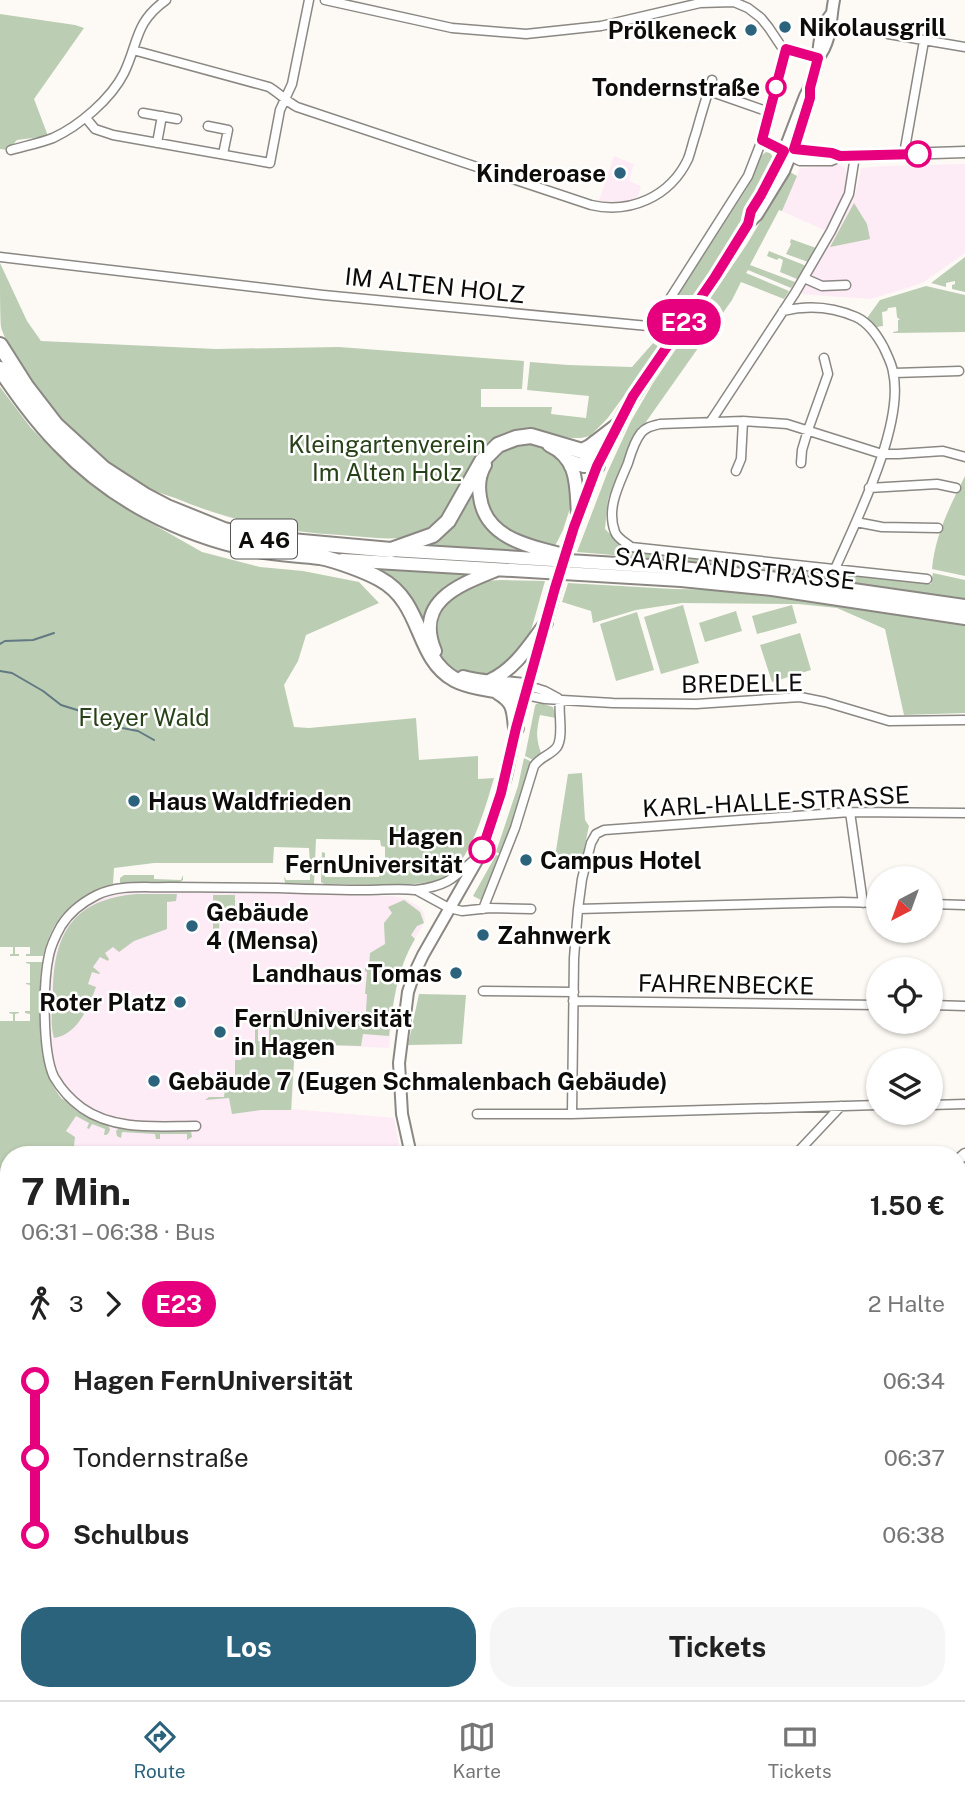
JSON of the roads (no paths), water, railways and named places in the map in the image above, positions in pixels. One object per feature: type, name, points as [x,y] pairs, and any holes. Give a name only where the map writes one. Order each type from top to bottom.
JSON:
[{"type":"highway","name":"A 46","points":[[0,345],[26,386],[56,425],[103,468],[146,496],[225,530],[258,538],[391,550]]},
{"type":"highway","name":"A 46","points":[[0,369],[24,404],[59,444],[99,481],[131,502],[182,529],[210,538],[251,549],[323,558]]},
{"type":"highway","points":[[582,451],[616,427]]},
{"type":"highway","points":[[391,550],[433,535],[447,522],[482,461],[499,445],[516,438],[531,436],[582,451],[597,466]]},
{"type":"highway","points":[[578,514],[570,461],[563,453],[542,442],[531,439],[507,444],[499,449],[482,470],[479,480],[481,505],[495,528],[507,537],[541,550],[591,562]]},
{"type":"highway","points":[[570,461],[584,466],[597,466]]},
{"type":"highway","points":[[391,550],[591,562]]},
{"type":"highway","points":[[323,558],[379,578],[395,590],[412,612],[438,666],[455,679],[470,684],[528,690]]},
{"type":"highway","name":"SAARLANDSTRASSE","points":[[323,558],[681,580],[772,589],[965,618]]},
{"type":"highway","name":"SAARLANDSTRASSE","points":[[591,562],[682,568],[769,578],[965,606]]},
{"type":"highway","points":[[500,569],[450,591],[437,606],[429,629],[432,644],[442,663],[462,676],[490,685],[512,702],[516,728]]},
{"type":"highway","points":[[490,685],[512,667],[546,623]]},
{"type":"main road","points":[[409,1146],[403,1121],[400,1054],[404,1013],[414,974],[481,853],[503,788],[516,728],[578,514],[597,466],[633,396],[748,224],[757,215],[790,152],[805,96],[810,88],[818,58],[824,50],[832,21],[834,0]]},
{"type":"street","points":[[11,150],[52,138],[86,118],[100,105],[123,75],[136,37],[148,16],[166,0]]},
{"type":"street","points":[[86,118],[95,130],[101,132],[270,163],[280,110],[292,84],[309,0]]},
{"type":"street","points":[[325,0],[452,28],[526,34],[601,26],[700,3],[734,2],[755,12],[780,46],[818,58]]},
{"type":"street","points":[[888,34],[965,47]]},
{"type":"street","points":[[904,154],[924,41]]},
{"type":"street","name":"IM ALTEN HOLZ","points":[[0,257],[323,295],[648,326],[657,319],[743,186],[762,140],[786,49]]},
{"type":"street","points":[[133,50],[269,87],[298,107],[591,205],[620,208],[651,199],[678,174],[687,160],[712,80]]},
{"type":"street","points":[[709,91],[769,112]]},
{"type":"street","points":[[143,113],[177,119]]},
{"type":"street","points":[[157,143],[162,116]]},
{"type":"street","points":[[208,126],[228,130],[223,154]]},
{"type":"street","points":[[762,140],[790,152],[800,160],[965,152]]},
{"type":"street","points":[[711,421],[804,278],[831,231],[849,194],[855,156]]},
{"type":"street","points":[[804,278],[831,287],[846,285]]},
{"type":"street","points":[[783,311],[797,307],[838,309],[862,320],[878,336],[894,373],[894,404],[889,433],[856,522],[835,569]]},
{"type":"street","points":[[801,463],[808,430],[828,374],[824,358]]},
{"type":"street","points":[[894,373],[958,372]]},
{"type":"street","points":[[736,471],[741,459],[743,421]]},
{"type":"street","points":[[928,579],[631,547],[615,533],[612,517],[616,491],[641,433],[648,427],[660,424],[743,421],[787,424],[882,454],[943,451],[965,457]]},
{"type":"street","points":[[869,488],[937,484],[956,488]]},
{"type":"street","points":[[856,522],[882,527],[937,528]]},
{"type":"street","name":"BREDELLE","points":[[528,690],[545,699],[613,703],[695,705],[800,697],[889,721],[965,720]]},
{"type":"street","points":[[483,909],[515,828],[534,766],[539,759],[554,750],[559,740],[560,700]]},
{"type":"street","points":[[850,812],[863,902]]},
{"type":"street","name":"KARL-HALLE-STRASSE","points":[[578,909],[582,879],[594,839],[598,832],[604,830],[850,812],[965,813]]},
{"type":"street","points":[[196,1126],[135,1125],[102,1119],[90,1114],[70,1098],[54,1076],[48,1060],[47,1043],[48,960],[57,934],[73,911],[96,895],[118,888],[433,888],[455,877],[481,853]]},
{"type":"street","points":[[415,890],[449,908],[464,912],[483,909],[531,909]]},
{"type":"street","points":[[572,1114],[574,958],[578,909],[866,902]]},
{"type":"street","points":[[943,904],[965,905]]},
{"type":"street","points":[[482,991],[574,992]]},
{"type":"street","name":"FAHRENBECKE","points":[[573,1002],[866,1005]]},
{"type":"street","points":[[943,1005],[965,1006]]},
{"type":"street","points":[[943,1105],[965,1104]]},
{"type":"street","points":[[477,1114],[572,1114],[866,1105]]},
{"type":"street","points":[[804,1146],[841,1106]]},
{"type":"waterway","points":[[0,644],[5,641],[33,640],[54,633]]},
{"type":"waterway","points":[[0,671],[12,673],[61,705],[90,714],[117,727],[138,731],[154,740]]},
{"type":"place","name":"Nikolausgrill","points":[[785,27]]},
{"type":"place","name":"Prölkeneck","points":[[751,30]]},
{"type":"place","name":"Tondernstraße","points":[[776,87]]},
{"type":"place","name":"Kinderoase","points":[[620,173]]},
{"type":"place","name":"Haus Waldfrieden","points":[[134,801]]},
{"type":"place","name":"Hagen FernUniversität","points":[[482,850]]},
{"type":"place","name":"Campus Hotel","points":[[526,860]]},
{"type":"place","name":"Gebäude 4 (Mensa)","points":[[192,926]]},
{"type":"place","name":"Zahnwerk","points":[[483,935]]},
{"type":"place","name":"Landhaus Tomas","points":[[456,973]]},
{"type":"place","name":"Roter Platz","points":[[180,1002]]},
{"type":"place","name":"FernUniversität in Hagen","points":[[220,1032]]},
{"type":"place","name":"Gebäude 7 (Eugen Schmalenbach Gebäude)","points":[[154,1081]]},
{"type":"park label","name":"Kleingartenverein Im Alten Holz","points":[[387,458]]},
{"type":"park label","name":"Fleyer Wald","points":[[144,717]]}]
